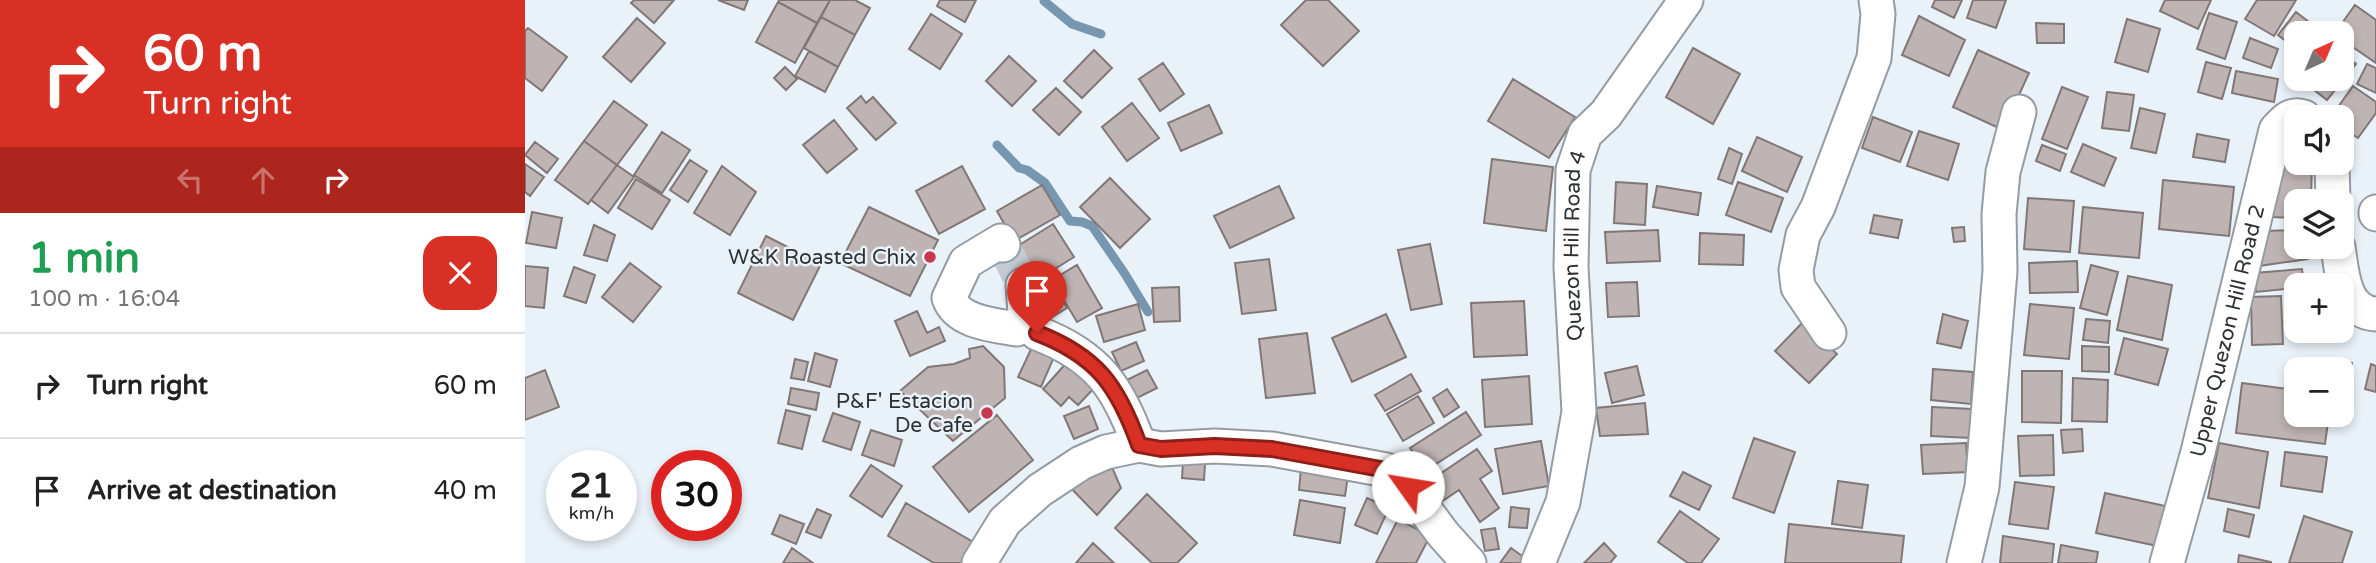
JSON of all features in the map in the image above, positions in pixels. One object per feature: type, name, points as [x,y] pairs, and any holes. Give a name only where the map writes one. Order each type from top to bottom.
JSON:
[{"type":"street","name":"Quezon Hill Road 4","points":[[1538,563],[1563,502],[1579,412],[1571,267],[1573,170],[1585,134],[1605,114],[1686,0]]},
{"type":"street","points":[[1829,333],[1798,287],[1796,270],[1803,235],[1818,208],[1874,58],[1878,14],[1876,0]]},
{"type":"street","points":[[1964,563],[1982,486],[2000,271],[1999,214],[2003,172],[2019,112]]},
{"type":"street","name":"Upper Quezon Hill Road 2","points":[[2167,563],[2198,452],[2276,130],[2284,121]]},
{"type":"street","points":[[1003,245],[1000,241],[966,262],[949,298],[953,307],[965,316],[1028,329],[1056,340],[1085,359],[1104,374],[1119,397],[1139,445]]},
{"type":"street","points":[[2339,259],[2345,287],[2354,305],[2367,314],[2376,314]]},
{"type":"street","points":[[1023,285],[1028,329]]},
{"type":"street","points":[[979,563],[1005,521],[1040,490],[1081,463],[1106,452],[1139,445],[1161,449],[1215,446],[1272,449],[1386,470],[1408,487],[1443,534],[1469,563]]},
{"type":"building","points":[[634,0],[674,0],[654,23],[631,3]]},
{"type":"building","points":[[718,0],[748,0],[744,10]]},
{"type":"building","points":[[830,0],[817,23],[778,2]]},
{"type":"building","points":[[830,0],[855,0],[870,8],[855,35],[821,17]]},
{"type":"building","points":[[940,0],[976,0],[965,22],[937,6]]},
{"type":"building","points":[[1306,0],[1328,0],[1359,31],[1323,66],[1281,25]]},
{"type":"building","points":[[1935,0],[1962,0],[1954,18],[1932,7]]},
{"type":"building","points":[[1973,0],[2006,0],[1996,28],[1967,18]]},
{"type":"building","points":[[2165,0],[2211,0],[2198,29],[2160,11]]},
{"type":"building","points":[[2257,0],[2296,0],[2274,36],[2245,19]]},
{"type":"building","points":[[778,2],[817,23],[795,63],[756,42]]},
{"type":"building","points":[[2355,5],[2376,20],[2376,63],[2354,48],[2354,21],[2344,21]]},
{"type":"building","points":[[2296,12],[2308,21],[2289,21]]},
{"type":"building","points":[[2209,13],[2237,22],[2225,59],[2197,49]]},
{"type":"building","points":[[931,14],[962,34],[940,69],[909,49]]},
{"type":"building","points":[[1919,16],[1965,40],[1949,76],[1902,55]]},
{"type":"building","points":[[821,17],[855,35],[838,67],[804,48]]},
{"type":"building","points":[[637,18],[665,43],[631,82],[603,57]]},
{"type":"building","points":[[2127,19],[2160,29],[2148,72],[2115,62]]},
{"type":"building","points":[[2036,23],[2064,24],[2064,43],[2037,43]]},
{"type":"building","points":[[2284,27],[2284,40],[2278,35]]},
{"type":"building","points":[[528,28],[567,57],[542,91],[525,78],[525,31]]},
{"type":"building","points":[[2250,38],[2278,49],[2271,68],[2243,58]]},
{"type":"building","points":[[1693,48],[1740,74],[1713,124],[1666,97]]},
{"type":"building","points":[[1094,50],[1112,68],[1082,98],[1064,81]]},
{"type":"building","points":[[1978,50],[2029,73],[2003,130],[1953,107]]},
{"type":"building","points":[[809,51],[838,67],[825,92],[795,76]]},
{"type":"building","points":[[1009,56],[1036,81],[1012,106],[986,81]]},
{"type":"building","points":[[2206,62],[2231,68],[2222,99],[2198,92]]},
{"type":"building","points":[[1163,63],[1184,94],[1160,111],[1139,79]]},
{"type":"building","points":[[2367,64],[2376,68],[2376,93],[2357,84]]},
{"type":"building","points":[[785,67],[797,79],[786,90],[774,78]]},
{"type":"building","points":[[2236,71],[2278,79],[2274,102],[2232,93]]},
{"type":"building","points":[[1513,79],[1575,117],[1549,158],[1488,121]]},
{"type":"building","points":[[2062,87],[2088,97],[2067,149],[2042,139]]},
{"type":"building","points":[[2354,87],[2376,102],[2376,113],[2358,138],[2354,135],[2354,105],[2340,105],[2349,91],[2354,91]]},
{"type":"building","points":[[1056,88],[1081,112],[1059,135],[1033,110]]},
{"type":"building","points":[[2315,91],[2334,91],[2327,100]]},
{"type":"building","points":[[2107,92],[2134,95],[2129,131],[2102,128]]},
{"type":"building","points":[[861,96],[866,103],[873,97],[896,123],[876,140],[847,108]]},
{"type":"building","points":[[614,101],[647,125],[617,165],[584,141]]},
{"type":"building","points":[[1132,103],[1159,138],[1127,161],[1102,127]]},
{"type":"building","points":[[1209,105],[1222,133],[1181,151],[1168,123]]},
{"type":"building","points":[[2140,108],[2165,114],[2156,153],[2131,148]]},
{"type":"building","points":[[1873,117],[1912,132],[1900,162],[1862,148]]},
{"type":"building","points":[[834,120],[857,149],[827,173],[803,145]]},
{"type":"building","points":[[1919,131],[1959,144],[1948,180],[1907,166]]},
{"type":"building","points":[[662,132],[690,150],[662,193],[634,175]]},
{"type":"building","points":[[2197,134],[2229,140],[2225,162],[2193,157]]},
{"type":"building","points":[[1757,137],[1802,157],[1787,192],[1742,171]]},
{"type":"building","points":[[584,141],[617,165],[588,204],[555,180]]},
{"type":"building","points":[[535,142],[558,159],[547,173],[525,155]]},
{"type":"building","points":[[2083,144],[2116,158],[2104,186],[2071,172]]},
{"type":"building","points":[[2042,145],[2066,154],[2060,171],[2036,161]]},
{"type":"building","points":[[1729,148],[1742,154],[1732,184],[1718,179]]},
{"type":"building","points":[[2274,154],[2284,154],[2284,175],[2312,175],[2311,189],[2284,189],[2284,218],[2272,217]]},
{"type":"building","points":[[1492,159],[1553,167],[1546,231],[1484,223]]},
{"type":"building","points":[[690,160],[707,171],[688,202],[670,190]]},
{"type":"building","points":[[525,164],[544,177],[530,196],[525,192]]},
{"type":"building","points":[[617,165],[634,177],[608,213],[591,200]]},
{"type":"building","points":[[722,166],[756,192],[730,235],[694,213]]},
{"type":"building","points":[[962,166],[985,209],[939,234],[916,191]]},
{"type":"building","points":[[1110,178],[1150,219],[1120,248],[1080,207]]},
{"type":"building","points":[[636,179],[670,200],[652,229],[618,208]]},
{"type":"building","points":[[2163,180],[2234,187],[2229,236],[2159,229]]},
{"type":"building","points":[[1616,182],[1647,184],[1645,225],[1614,223]]},
{"type":"building","points":[[1738,182],[1783,198],[1771,232],[1726,215]]},
{"type":"building","points":[[1042,185],[1060,215],[1014,241],[997,211]]},
{"type":"building","points":[[1279,186],[1294,218],[1230,248],[1214,216]]},
{"type":"building","points":[[1657,186],[1701,193],[1698,215],[1653,207]]},
{"type":"building","points":[[2028,198],[2074,201],[2070,252],[2024,249]]},
{"type":"building","points":[[869,207],[938,240],[910,296],[840,263]]},
{"type":"building","points":[[2083,207],[2143,213],[2139,258],[2079,253]]},
{"type":"building","points":[[532,212],[562,218],[556,248],[526,243]]},
{"type":"building","points":[[1874,215],[1902,220],[1898,238],[1870,233]]},
{"type":"building","points":[[1053,224],[1074,257],[1034,282],[1013,249]]},
{"type":"building","points":[[594,225],[615,235],[607,261],[584,255]]},
{"type":"building","points":[[1964,227],[1965,241],[1954,242],[1952,228]]},
{"type":"building","points":[[1658,230],[1660,261],[1607,263],[1605,232]]},
{"type":"building","points":[[2284,230],[2284,259],[2308,259],[2259,266],[2262,231]]},
{"type":"building","points":[[1700,233],[1744,235],[1743,265],[1699,264]]},
{"type":"building","points":[[766,236],[821,264],[793,320],[738,293]]},
{"type":"building","points":[[1430,244],[1442,304],[1411,310],[1398,250]]},
{"type":"building","points":[[1269,259],[1276,310],[1242,314],[1235,263]]},
{"type":"building","points":[[2077,261],[2078,292],[2030,293],[2029,263]]},
{"type":"building","points":[[630,263],[661,287],[633,322],[602,297]]},
{"type":"building","points":[[1077,265],[1102,308],[1077,322],[1052,280]]},
{"type":"building","points":[[2091,265],[2118,272],[2107,315],[2080,308]]},
{"type":"building","points":[[525,266],[548,268],[544,308],[525,306]]},
{"type":"building","points":[[574,267],[595,275],[586,303],[564,296]]},
{"type":"building","points":[[2302,269],[2302,273],[2284,273],[2284,289],[2256,292],[2254,273]]},
{"type":"building","points":[[2128,276],[2172,285],[2162,340],[2117,330]]},
{"type":"building","points":[[1637,282],[1639,316],[1608,317],[1606,283]]},
{"type":"building","points":[[1054,286],[1067,308],[1041,324],[1028,302]]},
{"type":"building","points":[[1179,287],[1180,321],[1154,322],[1152,288]]},
{"type":"building","points":[[2281,296],[2283,344],[2252,345],[2251,297]]},
{"type":"building","points":[[1524,301],[1527,355],[1474,357],[1471,303]]},
{"type":"building","points":[[1138,304],[1145,330],[1104,342],[1096,316]]},
{"type":"building","points":[[2030,304],[2074,308],[2069,359],[2024,355]]},
{"type":"building","points":[[917,311],[927,333],[939,327],[945,341],[910,356],[895,321]]},
{"type":"building","points":[[1386,314],[1406,357],[1352,382],[1332,338]]},
{"type":"building","points":[[1943,314],[1968,321],[1961,348],[1937,343]]},
{"type":"building","points":[[2086,319],[2110,321],[2108,343],[2083,340]]},
{"type":"building","points":[[1803,322],[1837,354],[1809,383],[1775,351]]},
{"type":"building","points":[[1307,333],[1315,393],[1266,398],[1259,339]]},
{"type":"building","points":[[2124,338],[2168,349],[2158,385],[2115,374]]},
{"type":"building","points":[[1136,342],[1144,361],[1121,371],[1112,352]]},
{"type":"building","points":[[983,346],[1004,367],[1005,398],[953,441],[900,391],[928,367],[954,364],[970,358],[969,349]]},
{"type":"building","points":[[2082,346],[2109,347],[2109,372],[2082,371]]},
{"type":"building","points":[[1032,347],[1054,357],[1041,387],[1018,377]]},
{"type":"building","points":[[815,353],[837,360],[830,387],[808,381]]},
{"type":"building","points":[[795,359],[808,362],[804,380],[791,378]]},
{"type":"building","points":[[1070,359],[1098,384],[1078,405],[1069,397],[1061,406],[1043,389]]},
{"type":"building","points":[[2371,364],[2376,366],[2376,392],[2365,389]]},
{"type":"building","points":[[1637,366],[1644,395],[1612,403],[1605,373]]},
{"type":"building","points":[[1933,369],[1973,372],[1971,404],[1931,400]]},
{"type":"building","points":[[545,370],[559,407],[525,420],[525,378]]},
{"type":"building","points":[[1147,370],[1157,388],[1133,400],[1123,382]]},
{"type":"building","points":[[2022,371],[2062,371],[2061,423],[2022,422]]},
{"type":"building","points":[[1411,374],[1421,391],[1385,411],[1375,395]]},
{"type":"building","points":[[1529,376],[1532,424],[1485,427],[1482,380]]},
{"type":"building","points":[[2073,378],[2108,380],[2107,422],[2072,421]]},
{"type":"building","points":[[2242,383],[2284,388],[2284,427],[2327,427],[2325,444],[2236,433]]},
{"type":"building","points":[[791,388],[819,393],[816,410],[788,404]]},
{"type":"building","points":[[1447,389],[1459,407],[1444,417],[1433,398]]},
{"type":"building","points":[[1418,396],[1434,423],[1403,441],[1387,414]]},
{"type":"building","points":[[1645,403],[1648,434],[1600,436],[1596,408]]},
{"type":"building","points":[[1089,406],[1098,429],[1074,439],[1064,416]]},
{"type":"building","points":[[1932,407],[1972,409],[1971,438],[1931,436]]},
{"type":"building","points":[[786,410],[810,416],[802,449],[778,443]]},
{"type":"building","points":[[1466,412],[1481,435],[1425,471],[1410,448]]},
{"type":"building","points":[[833,413],[860,422],[851,450],[823,441]]},
{"type":"building","points":[[997,415],[1033,460],[969,512],[933,467]]},
{"type":"building","points":[[2082,429],[2083,451],[2063,453],[2061,430]]},
{"type":"building","points":[[871,430],[902,440],[894,466],[862,455]]},
{"type":"building","points":[[2053,435],[2054,475],[2020,476],[2018,436]]},
{"type":"building","points":[[1754,438],[1795,452],[1774,513],[1733,498]]},
{"type":"building","points":[[1541,441],[1549,486],[1503,494],[1495,449]]},
{"type":"building","points":[[1966,443],[1968,472],[1923,474],[1921,445]]},
{"type":"building","points":[[2219,443],[2268,452],[2259,508],[2208,498]]},
{"type":"building","points":[[1477,449],[1492,471],[1480,479],[1499,508],[1480,522],[1459,490],[1441,502],[1428,482]]},
{"type":"building","points":[[2285,452],[2327,457],[2322,492],[2281,486]]},
{"type":"building","points":[[1108,458],[1121,488],[1097,515],[1064,481]]},
{"type":"building","points":[[1183,463],[1205,464],[1204,480],[1182,478]]},
{"type":"building","points":[[871,465],[902,486],[882,517],[850,496]]},
{"type":"building","points":[[1301,469],[1348,475],[1345,496],[1299,490]]},
{"type":"building","points":[[1683,472],[1711,486],[1699,510],[1670,496]]},
{"type":"building","points":[[1838,481],[1868,485],[1862,528],[1832,524]]},
{"type":"building","points":[[2015,482],[2054,487],[2048,529],[2009,524]]},
{"type":"building","points":[[2105,493],[2170,507],[2162,547],[2096,533]]},
{"type":"building","points":[[1147,494],[1197,543],[1177,563],[1152,563],[1115,528]]},
{"type":"building","points":[[1367,498],[1389,508],[1377,534],[1355,525]]},
{"type":"building","points":[[1300,500],[1345,508],[1340,543],[1294,535]]},
{"type":"building","points":[[906,503],[975,543],[964,563],[934,563],[888,536]]},
{"type":"building","points":[[1511,507],[1529,509],[1527,528],[1509,527]]},
{"type":"building","points":[[817,509],[831,515],[821,538],[806,532]]},
{"type":"building","points":[[2228,509],[2254,515],[2249,537],[2224,531]]},
{"type":"building","points":[[1680,511],[1719,539],[1701,563],[1688,563],[1658,542]]},
{"type":"building","points":[[780,515],[804,524],[796,544],[772,534]]},
{"type":"building","points":[[2304,516],[2352,532],[2342,563],[2289,563]]},
{"type":"building","points":[[1398,519],[1430,536],[1416,563],[1376,563]]},
{"type":"building","points":[[1789,524],[1904,536],[1901,563],[1785,563]]},
{"type":"building","points":[[1495,528],[1499,549],[1485,551],[1481,530]]},
{"type":"building","points":[[2003,536],[2054,544],[2052,563],[2000,563]]},
{"type":"building","points":[[1093,543],[1114,563],[1076,563]]},
{"type":"building","points":[[1604,543],[1616,556],[1610,563],[1584,563]]},
{"type":"building","points":[[2061,545],[2098,552],[2096,563],[2058,563]]},
{"type":"building","points":[[792,548],[813,563],[783,563]]},
{"type":"building","points":[[1511,548],[1525,558],[1521,563],[1500,563]]},
{"type":"building","points":[[2239,555],[2271,562],[2271,563],[2238,563]]},
{"type":"waterway","points":[[1044,1],[1072,24],[1101,34]]},
{"type":"waterway","points":[[997,145],[1019,168],[1027,170],[1045,183],[1070,221],[1092,226],[1148,312]]},
{"type":"tunnel","points":[[1003,245],[1023,285]]},
{"type":"place","name":"W&K Roasted Chix","points":[[930,257]]},
{"type":"place","name":"P&F' Estacion De Cafe","points":[[987,413]]},
{"type":"route","points":[[1037,333],[1056,340],[1104,374],[1119,397],[1139,445],[1161,449],[1215,446],[1272,449],[1386,470],[1408,487]]}]
